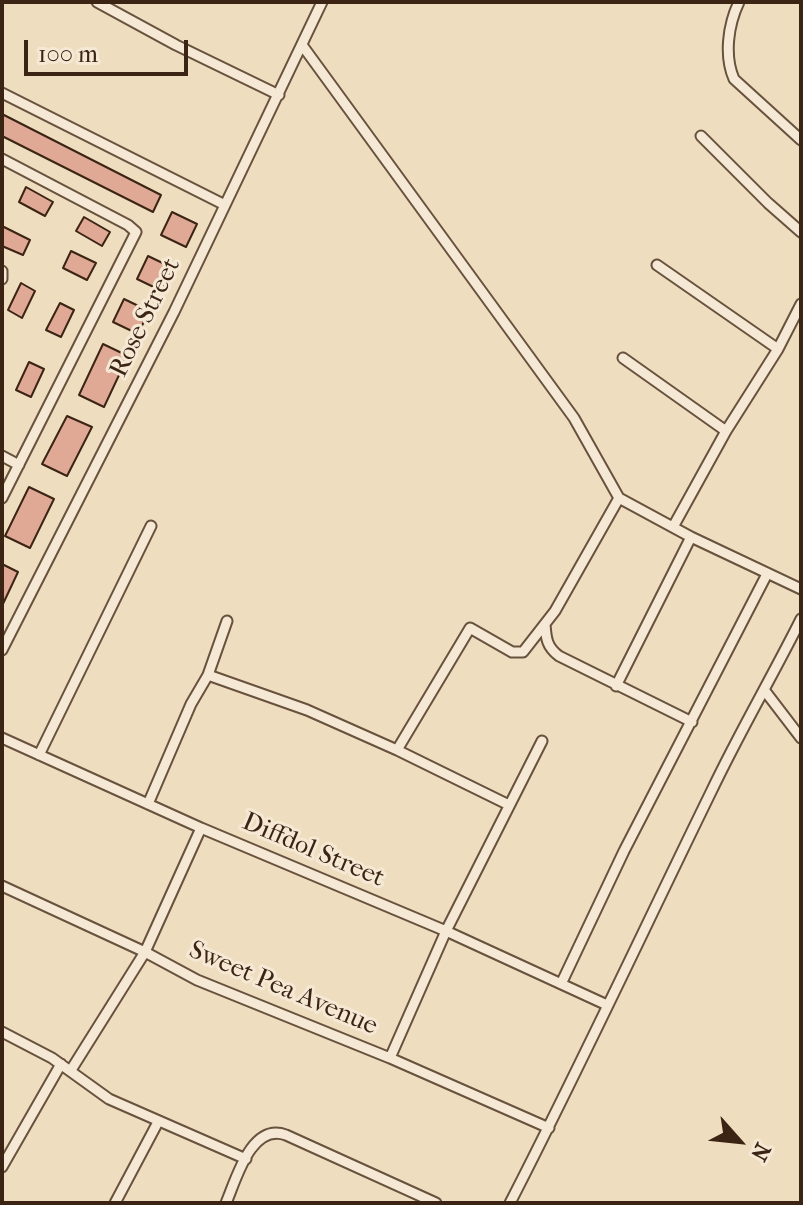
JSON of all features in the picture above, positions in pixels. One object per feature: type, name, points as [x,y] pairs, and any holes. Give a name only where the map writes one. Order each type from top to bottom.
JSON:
[{"type":"street","points":[[97,2],[279,95]]},
{"type":"street","name":"Rose Street","points":[[2,650],[161,339],[322,2]]},
{"type":"street","points":[[739,2],[729,35],[728,65],[734,79],[801,140]]},
{"type":"street","points":[[302,45],[574,418],[619,498],[691,537],[801,589]]},
{"type":"street","points":[[2,93],[225,205]]},
{"type":"street","points":[[701,136],[801,232]]},
{"type":"street","points":[[2,159],[136,232],[2,498]]},
{"type":"street","points":[[657,265],[778,349]]},
{"type":"street","points":[[2,271],[2,279]]},
{"type":"street","points":[[673,527],[726,431],[778,349],[801,304]]},
{"type":"street","points":[[623,358],[726,431]]},
{"type":"street","points":[[2,456],[19,465]]},
{"type":"street","points":[[397,750],[470,628],[512,652],[523,652],[545,624],[619,498]]},
{"type":"street","points":[[39,755],[151,526]]},
{"type":"street","points":[[616,686],[691,537]]},
{"type":"street","points":[[561,984],[624,851],[767,574]]},
{"type":"street","points":[[510,1203],[584,1060],[607,1005],[713,787],[801,619]]},
{"type":"street","points":[[148,804],[191,704],[208,675],[227,621]]},
{"type":"street","points":[[545,624],[550,650],[692,722]]},
{"type":"street","points":[[208,675],[307,710],[509,805]]},
{"type":"street","points":[[765,691],[801,738]]},
{"type":"street","name":"Diffdol Street","points":[[2,738],[201,828],[446,931],[607,1005]]},
{"type":"street","points":[[390,1058],[446,931],[542,741]]},
{"type":"street","points":[[71,1070],[145,952],[201,828]]},
{"type":"street","name":"Sweet Pea Avenue","points":[[2,886],[145,952],[197,980],[390,1058],[549,1128]]},
{"type":"street","points":[[2,1032],[71,1070],[109,1099],[246,1159]]},
{"type":"street","points":[[2,1167],[61,1064]]},
{"type":"street","points":[[115,1203],[158,1122]]},
{"type":"street","points":[[226,1203],[246,1159],[263,1136],[280,1132],[436,1203]]},
{"type":"building","points":[[2,114],[161,195],[153,212],[2,136]]},
{"type":"building","points":[[26,187],[53,202],[45,216],[19,202]]},
{"type":"building","points":[[172,212],[197,224],[186,247],[161,235]]},
{"type":"building","points":[[84,217],[110,232],[102,246],[76,231]]},
{"type":"building","points":[[2,226],[30,240],[23,255],[2,246]]},
{"type":"building","points":[[71,251],[96,263],[87,280],[63,268]]},
{"type":"building","points":[[148,256],[173,268],[162,291],[137,279]]},
{"type":"building","points":[[21,283],[35,291],[22,318],[8,310]]},
{"type":"building","points":[[124,299],[149,311],[138,334],[113,322]]},
{"type":"building","points":[[60,303],[74,310],[61,337],[46,330]]},
{"type":"building","points":[[103,344],[128,356],[104,407],[79,395]]},
{"type":"building","points":[[29,362],[44,369],[31,397],[16,390]]},
{"type":"building","points":[[67,416],[92,427],[67,476],[42,464]]},
{"type":"building","points":[[29,487],[54,499],[30,548],[5,536]]},
{"type":"building","points":[[2,564],[18,572],[2,606]]}]
